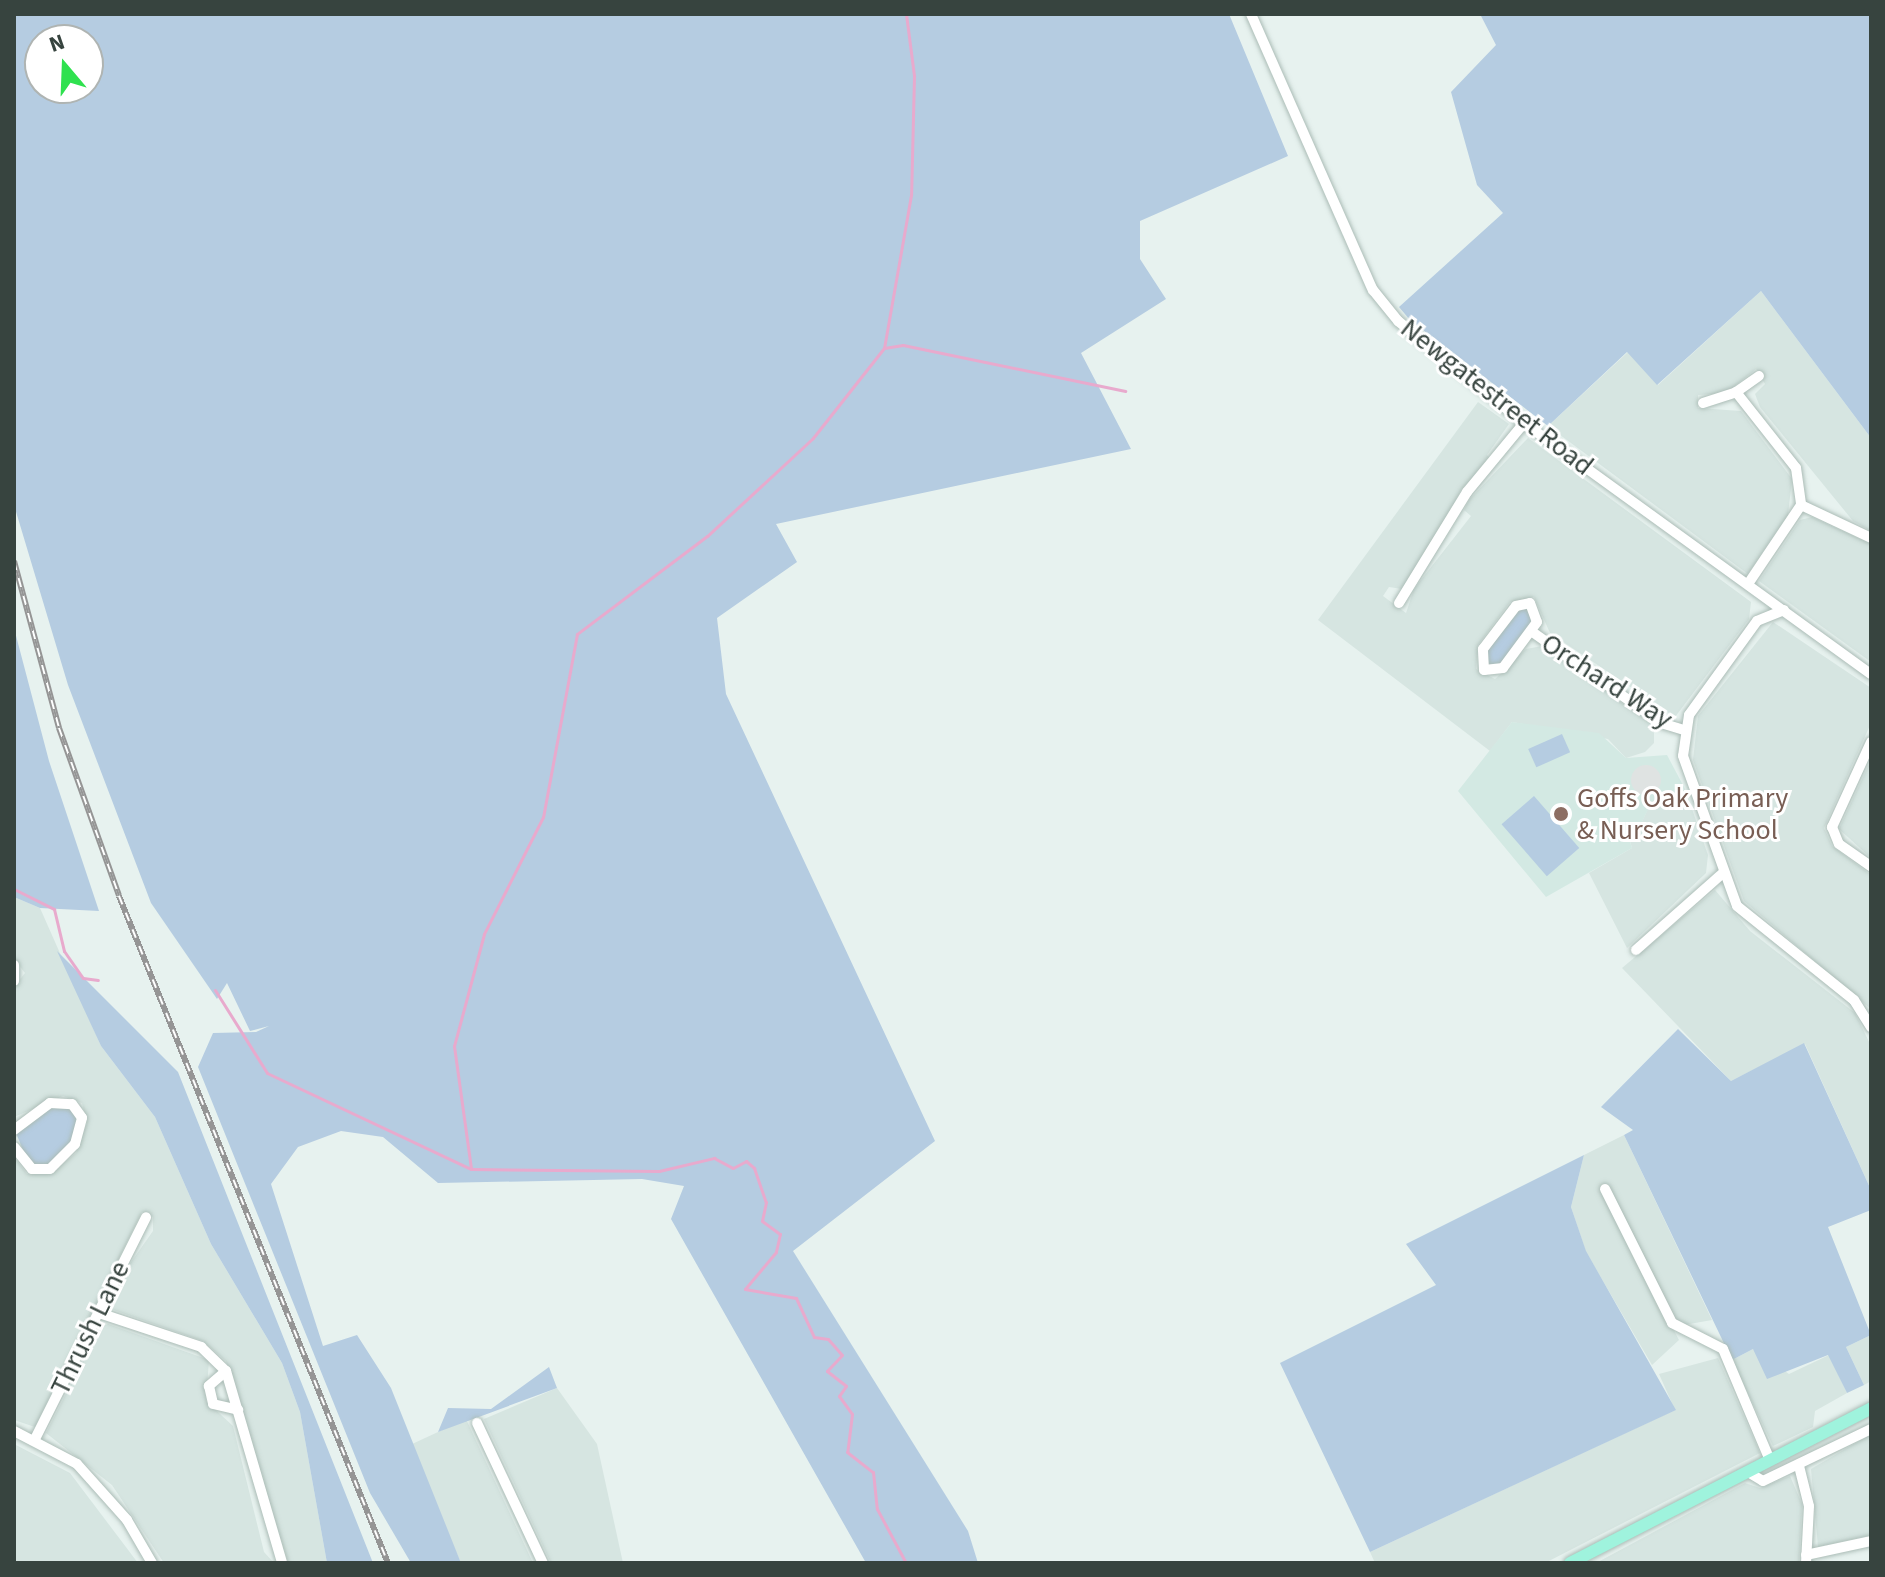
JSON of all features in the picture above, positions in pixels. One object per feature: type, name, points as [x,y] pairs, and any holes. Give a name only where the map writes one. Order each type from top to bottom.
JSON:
[{"type":"main road","points":[[1570,1563],[1586,1559],[1871,1408]]},
{"type":"street","name":"Newgatestreet Road","points":[[1251,14],[1373,290],[1417,339],[1524,423],[1871,674]]},
{"type":"street","points":[[1703,403],[1736,392],[1759,376]]},
{"type":"street","points":[[1736,392],[1796,468],[1801,505],[1748,584]]},
{"type":"street","points":[[1399,603],[1467,492],[1524,423]]},
{"type":"street","points":[[1801,505],[1871,538]]},
{"type":"street","points":[[1758,591],[1760,618]]},
{"type":"street","points":[[1520,603],[1537,609],[1531,631],[1503,668],[1484,670],[1481,653],[1520,603]]},
{"type":"street","points":[[1784,610],[1760,618],[1684,730],[1687,771],[1723,873],[1751,922],[1854,1000],[1871,1027]]},
{"type":"street","name":"Orchard Way","points":[[1531,631],[1661,723],[1684,730]]},
{"type":"street","points":[[1871,742],[1832,827],[1839,844],[1871,866]]},
{"type":"street","points":[[1636,950],[1723,873]]},
{"type":"street","points":[[14,965],[14,981]]},
{"type":"street","points":[[14,1130],[50,1103],[72,1104],[82,1118],[75,1144],[50,1169],[32,1169],[14,1147]]},
{"type":"street","points":[[1605,1189],[1672,1323],[1723,1349],[1770,1460]]},
{"type":"street","name":"Thrush Lane","points":[[35,1439],[146,1217]]},
{"type":"street","points":[[99,1313],[201,1347],[226,1371],[282,1563]]},
{"type":"street","points":[[226,1371],[209,1386],[213,1404],[238,1410]]},
{"type":"street","points":[[477,1423],[543,1563]]},
{"type":"street","points":[[1748,1472],[1760,1482],[1871,1429]]},
{"type":"street","points":[[14,1431],[35,1439],[98,1484],[152,1563]]},
{"type":"street","points":[[1799,1466],[1809,1506],[1806,1559],[1871,1541]]},
{"type":"shaded area","points":[[14,14],[1229,14],[1288,156],[1140,221],[1140,259],[1166,299],[1081,353],[1131,449],[776,524],[797,562],[717,618],[726,694],[935,1141],[793,1251],[968,1531],[978,1563],[866,1563],[671,1219],[684,1186],[642,1179],[438,1183],[383,1137],[341,1131],[298,1147],[271,1184],[323,1346],[357,1335],[391,1388],[461,1563],[411,1563],[370,1493],[198,1067],[213,1033],[256,1032],[269,1026],[250,1031],[227,983],[217,999],[151,903],[68,685],[14,505]]},
{"type":"shaded area","points":[[1480,14],[1871,14],[1871,438],[1761,291],[1657,385],[1627,352],[1548,426],[1410,320],[1399,307],[1503,213],[1477,185],[1451,92],[1496,45]]},
{"type":"shaded area","points":[[1761,291],[1871,438],[1871,531],[1853,521],[1760,407],[1755,394],[1765,384],[1756,369],[1726,393],[1698,395],[1698,408],[1741,411],[1792,479],[1788,515],[1748,574],[1548,426],[1628,352],[1658,385]]},
{"type":"shaded area","points":[[1478,402],[1509,424],[1487,455],[1491,459],[1461,490],[1427,557],[1402,589],[1389,587],[1383,596],[1406,613],[1414,589],[1471,516],[1464,510],[1469,500],[1528,438],[1751,602],[1749,619],[1675,717],[1550,633],[1534,597],[1510,602],[1478,645],[1476,669],[1495,679],[1526,649],[1542,646],[1654,726],[1654,743],[1645,752],[1626,758],[1608,739],[1512,722],[1490,751],[1318,620]]},
{"type":"shaded area","points":[[1812,517],[1871,544],[1871,662],[1759,581],[1800,520]]},
{"type":"shaded area","points":[[1521,608],[1529,609],[1533,622],[1500,665],[1490,668],[1485,654]]},
{"type":"shaded area","points":[[1773,622],[1871,688],[1871,723],[1824,828],[1832,846],[1871,875],[1871,1009],[1744,901],[1693,760],[1698,716]]},
{"type":"shaded area","points":[[14,628],[49,761],[99,911],[40,908],[14,897]]},
{"type":"shaded area","name":"Goffs Oak Primary & Nursery School","points":[[1512,722],[1599,733],[1626,758],[1667,755],[1685,789],[1652,801],[1639,828],[1627,832],[1632,848],[1546,897],[1458,791]]},
{"type":"shaded area","points":[[1562,734],[1570,752],[1536,767],[1528,749]]},
{"type":"shaded area","points":[[1871,760],[1871,858],[1839,829]]},
{"type":"shaded area","points":[[1646,765],[1657,769],[1661,780],[1657,791],[1646,795],[1635,791],[1631,780],[1635,769]]},
{"type":"shaded area","points":[[1685,789],[1708,855],[1706,873],[1627,948],[1589,873],[1632,848],[1627,831],[1639,828],[1652,800]]},
{"type":"shaded area","points":[[1534,796],[1579,848],[1547,876],[1502,824]]},
{"type":"shaded area","points":[[1715,890],[1750,931],[1855,1013],[1871,1046],[1871,1190],[1805,1044],[1731,1081],[1622,968]]},
{"type":"shaded area","points":[[14,897],[40,908],[101,1046],[155,1117],[211,1244],[282,1363],[300,1412],[327,1563],[288,1563],[226,1361],[203,1341],[111,1309],[115,1285],[153,1231],[153,1217],[142,1212],[35,1427],[14,1420],[14,1157],[27,1174],[51,1174],[76,1153],[87,1123],[82,1103],[63,1096],[14,1117],[14,987],[25,973],[14,959]]},
{"type":"shaded area","points":[[57,951],[178,1072],[373,1563],[327,1563],[300,1412],[282,1363],[211,1244],[155,1117],[101,1046]]},
{"type":"shaded area","points":[[1678,1029],[1731,1081],[1804,1043],[1871,1190],[1871,1210],[1828,1227],[1871,1335],[1846,1347],[1864,1385],[1847,1393],[1828,1355],[1767,1379],[1753,1349],[1732,1360],[1624,1135],[1633,1130],[1601,1107]]},
{"type":"shaded area","points":[[65,1105],[78,1115],[72,1144],[49,1166],[29,1165],[16,1133],[51,1106]]},
{"type":"shaded area","points":[[1624,1135],[1712,1320],[1678,1326],[1610,1209],[1679,1340],[1652,1365],[1586,1252],[1571,1207],[1584,1155]]},
{"type":"shaded area","points":[[1584,1155],[1571,1207],[1586,1251],[1676,1410],[1370,1552],[1280,1363],[1436,1285],[1406,1244]]},
{"type":"shaded area","points":[[108,1324],[209,1360],[206,1401],[233,1426],[264,1552],[274,1563],[164,1563],[112,1485],[46,1433],[100,1327]]},
{"type":"shaded area","points":[[1871,1335],[1871,1381],[1864,1385],[1846,1347]]},
{"type":"shaded area","points":[[1753,1349],[1789,1374],[1829,1355],[1847,1393],[1815,1411],[1813,1427],[1773,1446],[1732,1360]]},
{"type":"shaded area","points":[[1718,1358],[1760,1453],[1545,1563],[1375,1563],[1370,1552],[1675,1410],[1659,1374]]},
{"type":"shaded area","points":[[549,1367],[557,1388],[438,1432],[448,1408],[491,1409]]},
{"type":"shaded area","points":[[557,1388],[597,1444],[623,1563],[551,1563],[484,1419]]},
{"type":"shaded area","points":[[466,1419],[533,1563],[461,1563],[410,1445]]},
{"type":"shaded area","points":[[1871,1434],[1871,1535],[1818,1547],[1811,1469]]},
{"type":"shaded area","points":[[14,1444],[70,1473],[138,1563],[14,1563]]},
{"type":"shaded area","points":[[1790,1476],[1802,1504],[1799,1563],[1596,1563],[1745,1483],[1760,1488]]},
{"type":"waterway","points":[[906,14],[914,76],[911,195],[884,348],[813,438],[707,536],[577,634],[543,817],[484,934],[454,1046],[471,1169],[659,1171],[714,1158],[733,1168],[746,1161],[754,1168],[766,1202],[762,1221],[780,1234],[776,1252],[745,1289],[796,1298],[814,1337],[828,1339],[842,1355],[827,1371],[846,1386],[839,1396],[852,1414],[847,1452],[873,1472],[877,1509],[906,1563]]},
{"type":"waterway","points":[[884,348],[903,345],[1125,391]]},
{"type":"waterway","points":[[14,889],[54,909],[64,951],[83,978],[98,980]]},
{"type":"waterway","points":[[215,990],[267,1073],[471,1169]]},
{"type":"railway","points":[[14,561],[59,728],[119,896],[388,1563]]},
{"type":"place","name":"Goffs Oak Primary & Nursery School","points":[[1561,814]]}]
